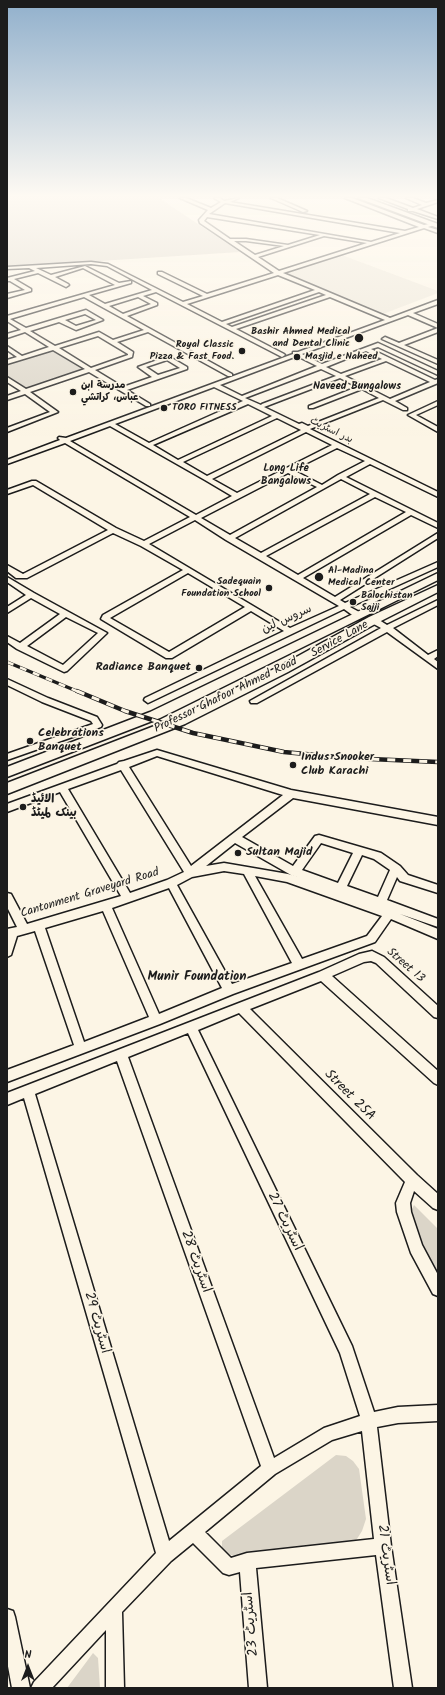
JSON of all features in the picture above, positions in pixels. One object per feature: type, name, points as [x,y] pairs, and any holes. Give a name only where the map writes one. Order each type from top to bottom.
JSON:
[{"type":"main road","points":[[7,772],[155,715],[438,576]]},
{"type":"main road","name":"Professor Ghafoor Ahmed Road","points":[[7,789],[180,721],[284,669],[373,620],[438,588]]},
{"type":"street","points":[[51,277],[66,285]]},
{"type":"street","points":[[104,277],[119,285]]},
{"type":"street","points":[[131,277],[282,356]]},
{"type":"street","points":[[168,277],[207,296]]},
{"type":"street","points":[[182,304],[265,277]]},
{"type":"street","points":[[288,277],[387,319],[438,302]]},
{"type":"street","points":[[7,296],[29,290],[8,279]]},
{"type":"street","points":[[7,318],[129,282]]},
{"type":"street","points":[[105,306],[156,290]]},
{"type":"street","points":[[221,324],[320,290]]},
{"type":"street","points":[[85,295],[230,375]]},
{"type":"street","points":[[231,329],[330,295]]},
{"type":"street","points":[[122,316],[155,304],[139,296]]},
{"type":"street","points":[[7,457],[111,424],[438,299]]},
{"type":"street","points":[[7,336],[86,312],[100,320],[76,328],[60,320]]},
{"type":"street","points":[[408,313],[438,326]]},
{"type":"street","points":[[7,318],[54,348],[92,369],[148,405]]},
{"type":"street","points":[[113,342],[149,330]]},
{"type":"street","points":[[400,345],[438,330]]},
{"type":"street","points":[[7,362],[99,334],[131,353],[130,356],[7,398]]},
{"type":"street","points":[[385,339],[438,362]]},
{"type":"street","points":[[384,398],[308,428],[245,396],[378,345],[438,373]]},
{"type":"street","points":[[7,348],[22,358]]},
{"type":"street","points":[[366,349],[436,381]]},
{"type":"street","points":[[7,462],[148,405],[282,356],[295,353],[405,409]]},
{"type":"street","points":[[123,389],[185,368],[168,358],[140,367],[157,377]]},
{"type":"street","points":[[264,405],[386,359]]},
{"type":"street","points":[[7,379],[55,412],[7,430]]},
{"type":"street","points":[[390,401],[436,381]]},
{"type":"street","name":"بدر اسٹریٹ","points":[[215,385],[438,495]]},
{"type":"street","points":[[311,407],[362,387]]},
{"type":"street","points":[[149,445],[247,402]]},
{"type":"street","points":[[438,403],[411,415],[438,430]]},
{"type":"street","points":[[178,462],[276,416]]},
{"type":"street","points":[[414,420],[438,434]]},
{"type":"street","points":[[111,424],[237,496]]},
{"type":"street","points":[[207,479],[305,430]]},
{"type":"street","points":[[62,439],[347,607],[358,615]]},
{"type":"street","points":[[144,544],[337,445]]},
{"type":"street","points":[[229,538],[340,476],[370,461]]},
{"type":"street","points":[[288,470],[321,487]]},
{"type":"street","points":[[340,476],[438,526]]},
{"type":"street","points":[[7,492],[34,482],[113,530],[144,544],[290,631]]},
{"type":"street","points":[[261,556],[375,494]]},
{"type":"street","points":[[298,578],[411,512]]},
{"type":"street","points":[[7,567],[20,576],[24,576],[113,530]]},
{"type":"street","points":[[335,600],[438,535]]},
{"type":"street","name":"سروس لین","points":[[148,700],[290,631],[347,607],[438,564]]},
{"type":"street","points":[[188,570],[105,619],[169,656],[250,608]]},
{"type":"street","points":[[7,579],[31,595],[103,633],[65,669],[62,669],[7,639]]},
{"type":"street","points":[[7,611],[31,595]]},
{"type":"street","name":"Service Lane","points":[[254,701],[386,628],[438,602]]},
{"type":"street","points":[[20,646],[65,614]]},
{"type":"street","points":[[373,620],[438,666]]},
{"type":"street","points":[[428,658],[438,653]]},
{"type":"street","points":[[7,682],[46,700],[94,719],[98,725],[7,757]]},
{"type":"street","points":[[7,808],[122,764],[157,753],[291,794],[438,821]]},
{"type":"street","points":[[122,764],[190,873],[224,867],[288,878],[389,914],[438,934]]},
{"type":"street","points":[[62,787],[128,898]]},
{"type":"street","name":"Cantonment Graveyard Road","points":[[15,932],[38,924],[106,906],[171,883],[190,873],[291,794]]},
{"type":"street","points":[[235,838],[295,872],[438,923]]},
{"type":"street","points":[[295,872],[319,839],[377,856],[396,869],[404,878],[438,889]]},
{"type":"street","points":[[341,888],[359,850]]},
{"type":"street","points":[[380,902],[396,869]]},
{"type":"street","points":[[247,871],[299,965]]},
{"type":"street","points":[[171,883],[230,990]]},
{"type":"street","points":[[7,897],[15,932],[7,952]]},
{"type":"street","points":[[106,906],[156,1020]]},
{"type":"street","points":[[7,1076],[81,1049],[230,990],[371,939],[389,914]]},
{"type":"street","points":[[38,924],[81,1049]]},
{"type":"street","name":"Street 13","points":[[323,975],[363,957],[372,956],[380,960],[438,1013]]},
{"type":"street","points":[[7,1099],[323,975],[438,1079]]},
{"type":"street","name":"Street 25A","points":[[241,1007],[412,1180],[438,1203]]},
{"type":"street","name":"اسٹریٹ 27","points":[[190,1026],[346,1350],[369,1421]]},
{"type":"street","name":"اسٹریٹ 28","points":[[121,1055],[270,1469]]},
{"type":"street","name":"اسٹریٹ 29","points":[[28,1091],[165,1555]]},
{"type":"street","points":[[412,1180],[403,1203],[404,1212],[416,1248],[438,1289]]},
{"type":"street","points":[[40,1688],[165,1555],[270,1469],[329,1434],[369,1421],[398,1415],[438,1413]]},
{"type":"street","name":"اسٹریٹ 21","points":[[369,1421],[383,1546],[404,1688]]},
{"type":"street","points":[[193,1532],[229,1567],[247,1561],[383,1546]]},
{"type":"street","name":"اسٹریٹ 23","points":[[247,1561],[258,1688]]},
{"type":"street","points":[[114,1608],[114,1688]]},
{"type":"street","points":[[7,1617],[22,1688]]},
{"type":"shaded area","points":[[296,277],[401,277],[438,291],[438,293],[383,314]]},
{"type":"shaded area","points":[[54,348],[92,369],[25,391],[7,379],[7,362]]},
{"type":"shaded area","points":[[414,1205],[438,1229],[438,1282],[409,1219]]},
{"type":"shaded area","points":[[336,1455],[346,1456],[353,1461],[359,1469],[366,1519],[362,1531],[355,1542],[235,1556],[227,1554],[222,1548],[222,1541]]},
{"type":"shaded area","points":[[93,1653],[98,1658],[100,1688],[67,1688]]},
{"type":"railway","points":[[7,662],[79,692]]},
{"type":"railway","points":[[77,691],[125,711],[193,733],[284,752],[348,758],[438,762]]},
{"type":"place","name":"Bashir Ahmed Medical and Dental Clinic","points":[[359,338]]},
{"type":"place","name":"Royal Classic Pizza & Fast Food.","points":[[242,351]]},
{"type":"place","name":"Masjid e Naheed","points":[[297,357]]},
{"type":"place","name":"مدرسة ابن عباس، كراتشي","points":[[73,392]]},
{"type":"place","name":"TORO FITNESS","points":[[164,408]]},
{"type":"place","name":"Al-Madina Medical Center","points":[[319,577]]},
{"type":"place","name":"Sadequain Foundation School","points":[[269,588]]},
{"type":"place","name":"Balochistan Sajji","points":[[353,602]]},
{"type":"place","name":"Radiance Banquet","points":[[199,668]]},
{"type":"place","name":"Celebrations Banquet","points":[[30,741]]},
{"type":"place","name":"Indus Snooker Club Karachi","points":[[293,765]]},
{"type":"place","name":"الائیڈ بینک لمیٹڈ","points":[[23,807]]},
{"type":"place","name":"Sultan Majid","points":[[238,853]]},
{"type":"district","name":"Naveed Bungalows","points":[[357,387]]},
{"type":"district","name":"Long Life Bangalows","points":[[286,475]]},
{"type":"district","name":"Munir Foundation","points":[[197,978]]}]
